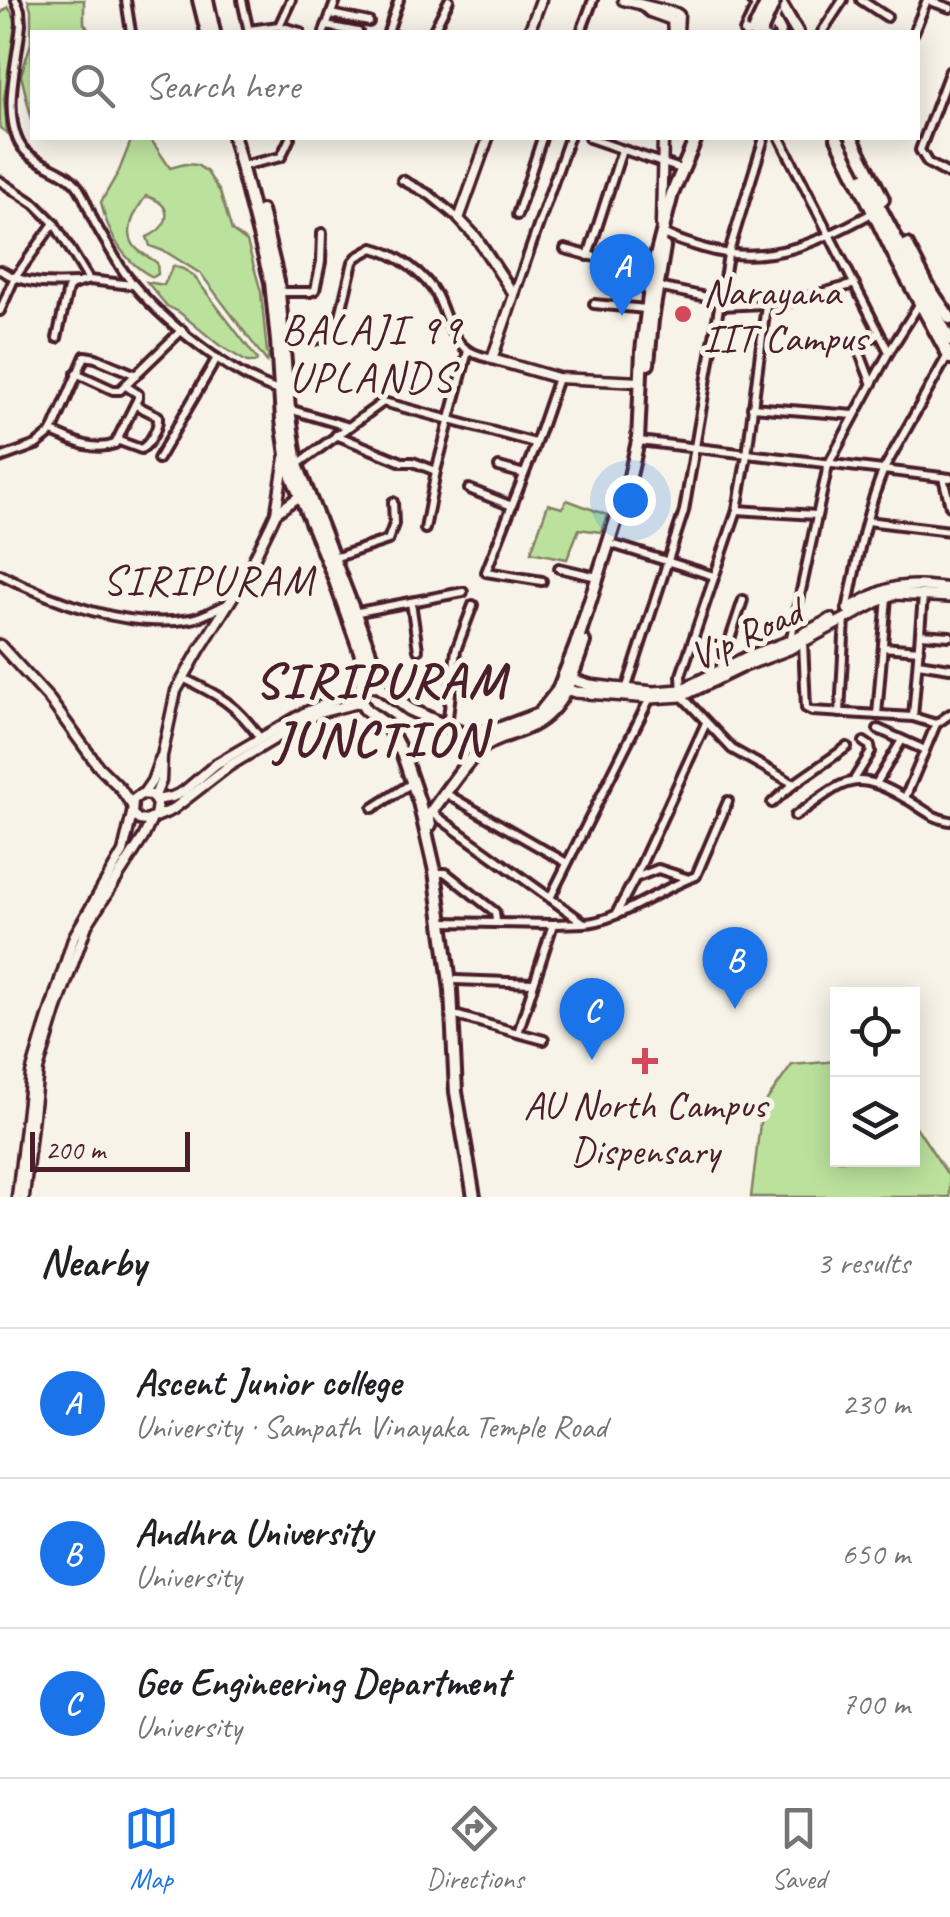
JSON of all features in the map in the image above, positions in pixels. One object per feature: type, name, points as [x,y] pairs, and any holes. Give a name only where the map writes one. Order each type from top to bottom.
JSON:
[{"type":"main road","points":[[203,0],[210,30]]},
{"type":"main road","points":[[768,1],[779,30]]},
{"type":"main road","points":[[768,1],[773,18]]},
{"type":"main road","points":[[750,30],[768,1]]},
{"type":"main road","points":[[763,30],[768,1]]},
{"type":"main road","points":[[768,1],[795,30]]},
{"type":"main road","points":[[764,30],[773,18]]},
{"type":"main road","points":[[239,140],[273,257],[279,292],[286,454],[334,558],[363,661],[361,693],[370,714],[387,725],[403,756],[435,871],[456,980],[464,1104],[476,1197]]},
{"type":"main road","points":[[476,1197],[456,1092],[446,921],[441,873],[428,816],[478,751],[543,720],[554,708],[565,683],[636,478],[666,212],[695,140]]},
{"type":"main road","points":[[467,736],[539,714],[565,683],[641,441],[640,382],[652,272],[684,170],[703,140]]},
{"type":"main road","points":[[846,140],[874,212],[949,356]]},
{"type":"main road","points":[[846,140],[928,286],[950,317]]},
{"type":"main road","points":[[846,140],[950,340]]},
{"type":"main road","points":[[245,165],[270,282],[284,392],[303,493],[333,575],[373,660],[380,687]]},
{"type":"main road","name":"Vip Road","points":[[565,683],[681,693],[747,657],[803,642],[877,593],[895,586],[950,589]]},
{"type":"main road","name":"Vip Road","points":[[565,683],[650,698],[681,693],[888,596],[950,597]]},
{"type":"main road","points":[[361,693],[372,683],[396,700],[467,736],[478,751]]},
{"type":"main road","points":[[417,797],[434,805],[443,796]]},
{"type":"street","points":[[16,0],[21,24],[11,114],[18,144],[75,183],[102,237],[134,285],[182,330],[217,358],[284,392]]},
{"type":"street","points":[[126,0],[130,30]]},
{"type":"street","points":[[242,0],[249,30]]},
{"type":"street","points":[[280,26],[291,0]]},
{"type":"street","points":[[325,29],[336,0]]},
{"type":"street","points":[[389,30],[400,0]]},
{"type":"street","points":[[434,30],[449,0]]},
{"type":"street","points":[[529,30],[541,0]]},
{"type":"street","points":[[582,30],[593,0]]},
{"type":"street","points":[[623,0],[679,16]]},
{"type":"street","points":[[676,30],[680,0]]},
{"type":"street","points":[[823,30],[843,0]]},
{"type":"street","points":[[860,0],[887,18]]},
{"type":"street","points":[[915,30],[927,0],[950,8]]},
{"type":"street","points":[[643,6],[672,20],[675,30]]},
{"type":"street","points":[[330,14],[369,22]]},
{"type":"street","points":[[255,30],[280,26],[293,30]]},
{"type":"street","points":[[950,70],[920,146],[928,163],[950,175]]},
{"type":"street","points":[[245,165],[281,157],[289,140]]},
{"type":"street","points":[[459,219],[487,140]]},
{"type":"street","points":[[516,215],[541,140]]},
{"type":"street","points":[[492,359],[568,140]]},
{"type":"street","points":[[594,140],[684,170]]},
{"type":"street","points":[[665,140],[664,232],[682,242],[728,255],[783,250],[830,236],[874,212]]},
{"type":"street","points":[[626,690],[684,511],[728,255],[763,140]]},
{"type":"street","points":[[781,140],[889,352]]},
{"type":"street","points":[[916,140],[920,146]]},
{"type":"street","points":[[588,256],[622,150]]},
{"type":"street","points":[[664,164],[666,212]]},
{"type":"street","points":[[0,180],[54,223],[89,280]]},
{"type":"street","points":[[402,180],[430,195],[459,219],[476,237],[514,295]]},
{"type":"street","points":[[0,311],[14,279],[54,223]]},
{"type":"street","points":[[279,292],[315,290],[322,233]]},
{"type":"street","points":[[284,341],[331,336],[353,262],[374,248],[424,278],[435,292],[451,330],[468,351],[558,378],[640,382]]},
{"type":"street","points":[[565,249],[652,272]]},
{"type":"street","points":[[0,270],[14,279],[78,283]]},
{"type":"street","points":[[58,338],[66,294],[72,285],[89,280],[134,285]]},
{"type":"street","points":[[657,287],[721,303],[766,305],[800,300],[854,284]]},
{"type":"street","points":[[790,645],[828,464],[921,302]]},
{"type":"street","points":[[594,304],[646,309]]},
{"type":"street","points":[[766,305],[736,510],[681,675],[681,693],[736,752],[794,784]]},
{"type":"street","points":[[76,374],[120,390],[182,330]]},
{"type":"street","points":[[872,384],[858,348],[879,334]]},
{"type":"street","points":[[426,529],[436,471],[468,351]]},
{"type":"street","points":[[0,458],[36,446],[52,432],[82,359],[87,356],[136,375]]},
{"type":"street","points":[[840,712],[846,614],[867,521],[884,470],[949,356]]},
{"type":"street","points":[[158,460],[217,358]]},
{"type":"street","points":[[542,581],[486,572],[558,378]]},
{"type":"street","points":[[52,432],[91,447],[112,446],[119,440],[136,405],[138,394],[126,386]]},
{"type":"street","points":[[297,465],[382,402],[535,443]]},
{"type":"street","points":[[119,440],[141,449],[158,425],[158,416],[136,405]]},
{"type":"street","points":[[752,407],[854,415]]},
{"type":"street","points":[[289,409],[347,426]]},
{"type":"street","points":[[336,436],[436,471]]},
{"type":"street","points":[[641,441],[946,478],[950,506]]},
{"type":"street","points":[[20,1197],[38,1070],[56,1011],[87,925],[158,808],[155,799],[162,782],[162,756],[171,709],[183,678],[276,513],[286,454]]},
{"type":"street","points":[[499,467],[524,474]]},
{"type":"street","points":[[469,489],[512,506]]},
{"type":"street","points":[[276,513],[303,493]]},
{"type":"street","points":[[334,558],[388,540],[394,524],[393,502]]},
{"type":"street","points":[[736,510],[816,515]]},
{"type":"street","points":[[867,521],[950,531]]},
{"type":"street","points":[[615,545],[714,576]]},
{"type":"street","points":[[559,568],[598,578]]},
{"type":"street","points":[[0,574],[60,602],[135,619],[193,619],[228,603]]},
{"type":"street","points":[[350,614],[463,592]]},
{"type":"street","points":[[877,715],[888,596]]},
{"type":"street","points":[[913,718],[923,596]]},
{"type":"street","points":[[720,670],[742,600]]},
{"type":"street","points":[[411,602],[418,650]]},
{"type":"street","points":[[447,726],[456,650],[472,606]]},
{"type":"street","points":[[920,634],[950,636]]},
{"type":"street","points":[[803,642],[806,708],[913,718],[936,724]]},
{"type":"street","points":[[0,645],[50,700],[98,766],[120,788],[140,820],[172,810],[230,766],[318,713],[361,693]]},
{"type":"street","points":[[883,648],[919,650]]},
{"type":"street","points":[[918,663],[950,668]]},
{"type":"street","points":[[183,678],[232,704],[260,738]]},
{"type":"street","points":[[120,788],[155,799],[172,797],[216,764],[320,704],[361,693]]},
{"type":"street","points":[[550,898],[650,698]]},
{"type":"street","points":[[906,798],[936,724],[950,714]]},
{"type":"street","points":[[616,915],[706,723]]},
{"type":"street","points":[[878,729],[925,750]]},
{"type":"street","points":[[876,784],[902,740]]},
{"type":"street","points":[[854,780],[871,752],[864,742]]},
{"type":"street","points":[[772,803],[847,747]]},
{"type":"street","points":[[20,1197],[30,1074],[74,936],[123,852],[132,800],[152,781],[162,756]]},
{"type":"street","points":[[795,816],[854,780],[876,784],[930,815],[950,821]]},
{"type":"street","points":[[373,808],[412,784]]},
{"type":"street","points":[[443,796],[567,863]]},
{"type":"street","points":[[446,921],[584,923],[616,915],[699,871],[728,801]]},
{"type":"street","points":[[431,812],[584,923]]},
{"type":"street","points":[[644,859],[660,870],[687,878]]},
{"type":"street","points":[[635,878],[660,870]]},
{"type":"street","points":[[441,873],[494,912],[496,921]]},
{"type":"street","points":[[518,1033],[554,924]]},
{"type":"street","points":[[456,980],[533,983]]},
{"type":"street","points":[[458,1016],[544,1040]]},
{"type":"green space","points":[[28,0],[84,0],[84,23],[89,30],[31,30]]},
{"type":"green space","points":[[8,7],[16,19],[4,99],[7,133],[0,128],[0,14]]},
{"type":"green space","points":[[30,46],[30,113],[21,75]]},
{"type":"green space","points":[[131,140],[151,140],[170,168],[197,165],[207,172],[220,192],[232,231],[247,242],[261,292],[267,362],[201,274],[150,246],[147,237],[165,222],[162,205],[146,196],[130,229],[132,243],[157,263],[158,274],[153,277],[142,271],[118,246],[101,202]]},
{"type":"green space","points":[[173,266],[193,275],[256,362],[247,362],[219,345],[167,306],[147,282],[164,285]]},
{"type":"green space","points":[[567,500],[607,515],[601,532],[579,529],[567,559],[531,552],[548,504],[562,508]]},
{"type":"green space","points":[[830,1062],[830,1167],[920,1167],[920,1133],[950,1178],[950,1197],[751,1197],[762,1107],[792,1065]]},
{"type":"tunnel","points":[[767,1],[788,30]]},
{"type":"place","name":"Narayana IIT Campus","points":[[683,314]]},
{"type":"place","name":"Ascent Junior college","points":[[622,316]]},
{"type":"place","name":"Andhra University","points":[[735,1009]]},
{"type":"place","name":"Geo Engineering Department","points":[[592,1060]]},
{"type":"place","name":"AU North Campus Dispensary","points":[[645,1061]]},
{"type":"district","name":"BALAJI 99 UPLANDS","points":[[372,352]]},
{"type":"district","name":"SIRIPURAM","points":[[209,579]]},
{"type":"district","name":"SIRIPURAM JUNCTION","points":[[381,708]]}]
